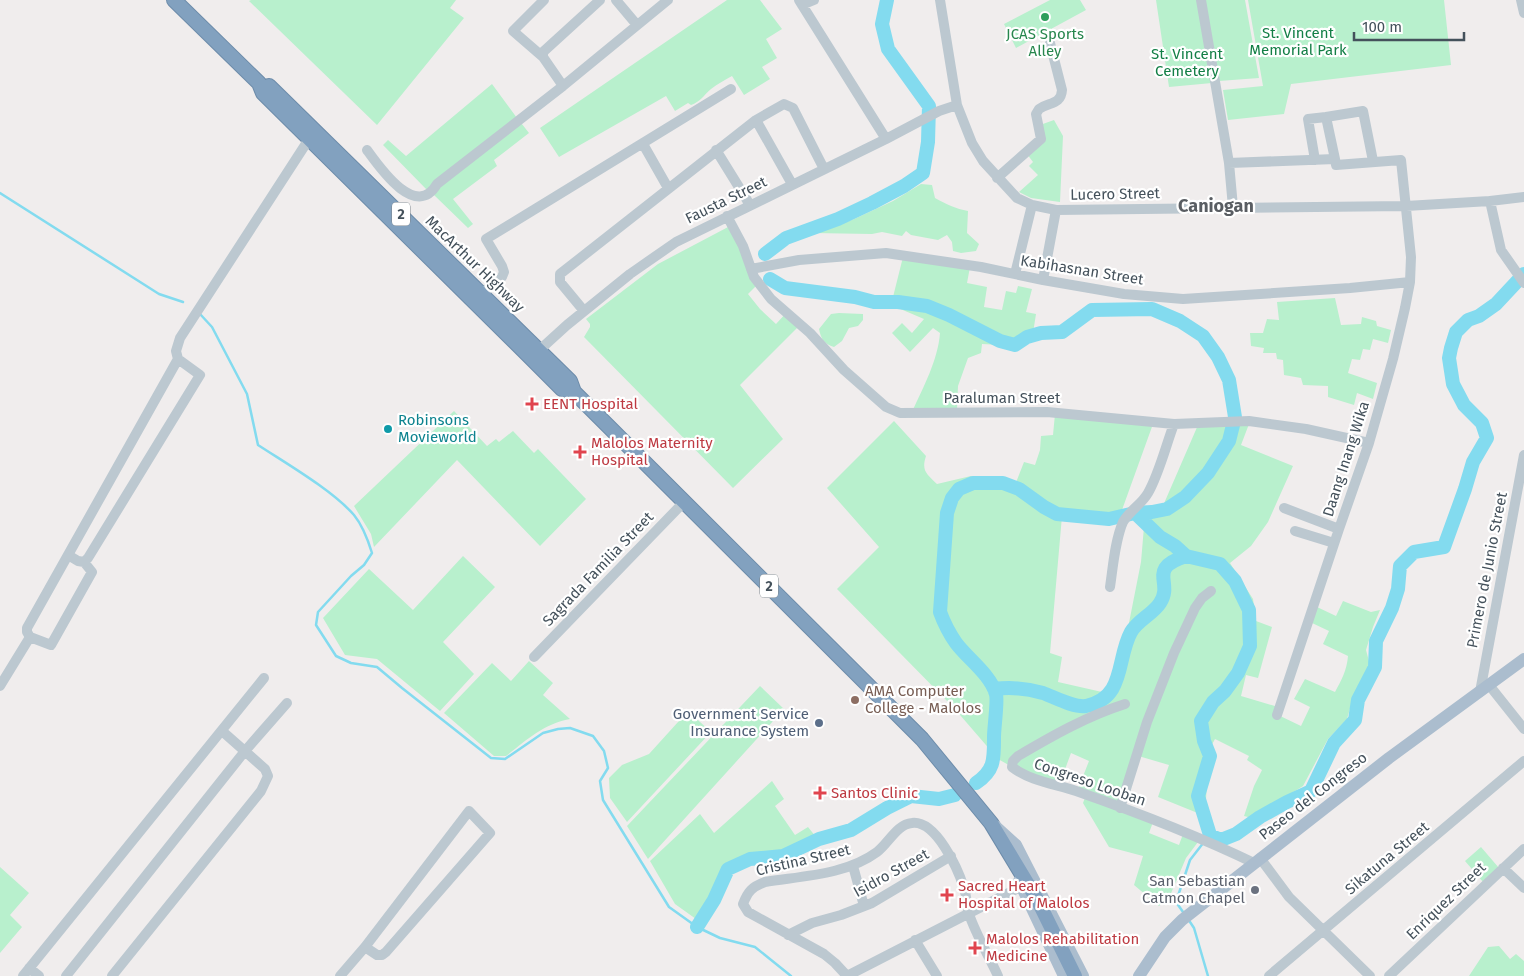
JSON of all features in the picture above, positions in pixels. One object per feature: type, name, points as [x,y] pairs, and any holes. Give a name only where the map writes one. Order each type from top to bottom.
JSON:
[{"type":"highway","name":"MacArthur Highway","points":[[174,0],[259,83],[263,93],[309,139],[445,265],[482,294],[535,354]]},
{"type":"highway","name":"MacArthur Highway","points":[[259,83],[269,86],[535,354],[570,381],[574,392],[908,723],[970,795],[991,823],[1022,879],[1038,900],[1075,976]]},
{"type":"main road","name":"Paseo del Congreso","points":[[1139,976],[1165,937],[1186,917],[1389,758],[1524,659]]},
{"type":"main road","name":"MacArthur Highway","points":[[991,823],[1016,845],[1083,976]]},
{"type":"main road","name":"MacArthur Highway","points":[[1022,879],[1064,976]]},
{"type":"street","points":[[544,0],[513,32],[543,57],[563,86]]},
{"type":"street","points":[[543,57],[543,52],[546,48],[600,0]]},
{"type":"street","points":[[616,0],[637,25]]},
{"type":"street","points":[[366,150],[388,179],[411,194],[420,197],[426,196],[433,191],[437,184],[563,86],[668,0]]},
{"type":"street","points":[[814,0],[800,3],[886,139]]},
{"type":"street","name":"Lucero Street","points":[[940,0],[957,105],[972,143],[983,161],[997,178],[1017,198],[1032,206],[1056,210],[1406,206],[1524,197]]},
{"type":"street","points":[[1200,0],[1229,162],[1233,207]]},
{"type":"street","points":[[1522,0],[1524,13]]},
{"type":"street","points":[[997,178],[1041,139],[1036,114],[1039,109],[1059,100],[1062,96],[1050,43]]},
{"type":"street","points":[[482,294],[502,277],[504,272],[486,239],[731,90]]},
{"type":"street","points":[[584,311],[560,282],[560,274],[756,120],[784,104],[793,108],[824,169]]},
{"type":"street","name":"Fausta Street","points":[[535,354],[630,274],[676,242],[939,111],[957,105]]},
{"type":"street","points":[[1315,160],[1308,119],[1363,111],[1373,161],[1336,165],[1326,117]]},
{"type":"street","points":[[756,120],[792,184]]},
{"type":"street","points":[[84,562],[200,375],[178,359],[176,351],[191,318],[309,139]]},
{"type":"street","points":[[643,144],[668,188]]},
{"type":"street","points":[[716,150],[750,205]]},
{"type":"street","points":[[1229,162],[1335,159]]},
{"type":"street","name":"Daang Inang Wika","points":[[1277,715],[1369,443],[1393,360],[1410,282],[1411,257],[1401,160],[1373,161]]},
{"type":"street","points":[[1490,201],[1501,250],[1524,283]]},
{"type":"street","points":[[1014,274],[1032,206]]},
{"type":"street","points":[[1043,280],[1056,210]]},
{"type":"street","name":"Paraluman Street","points":[[728,216],[743,246],[754,277],[771,299],[810,333],[844,370],[886,407],[900,413],[1047,412],[1174,424],[1249,421],[1306,429],[1369,443]]},
{"type":"street","name":"Kabihasnan Street","points":[[751,269],[799,260],[886,253],[981,267],[1124,294],[1182,299],[1350,288],[1410,282]]},
{"type":"street","points":[[68,555],[84,562],[92,572],[51,645],[30,636],[27,632],[28,628],[68,555],[178,359]]},
{"type":"street","points":[[1110,587],[1119,536],[1124,522],[1132,509],[1141,504],[1149,490],[1174,424]]},
{"type":"street","name":"Primero de Junio Street","points":[[1485,688],[1513,510],[1524,455]]},
{"type":"street","name":"Sagrada Familia Street","points":[[534,657],[684,502]]},
{"type":"street","points":[[1284,508],[1339,529]]},
{"type":"street","points":[[1513,510],[1524,513]]},
{"type":"street","points":[[1295,531],[1334,543]]},
{"type":"street","points":[[1120,808],[1147,722],[1174,653],[1195,608],[1212,591]]},
{"type":"street","points":[[0,686],[30,636]]},
{"type":"street","points":[[39,976],[26,972],[264,678]]},
{"type":"street","points":[[1485,688],[1524,729]]},
{"type":"street","points":[[66,976],[286,702]]},
{"type":"street","name":"Congreso Looban","points":[[1125,704],[1109,709],[1052,735],[1018,756],[1013,761],[1012,767],[1019,773],[1076,791],[1257,860]]},
{"type":"street","points":[[112,976],[261,791],[268,776],[265,769],[222,731]]},
{"type":"street","name":"Sikatuna Street","points":[[1269,976],[1524,761]]},
{"type":"street","points":[[340,976],[365,947],[469,811],[490,833],[382,956],[365,947]]},
{"type":"street","name":"Cristina Street","points":[[788,935],[748,912],[743,904],[750,889],[765,882],[840,870],[853,866],[878,851],[902,827],[912,823],[925,826],[938,838],[951,856]]},
{"type":"street","name":"Enriquez Street","points":[[1390,976],[1524,849]]},
{"type":"street","points":[[951,856],[965,890],[968,913],[998,976]]},
{"type":"street","name":"Isidro Street","points":[[788,935],[812,923],[872,903],[951,856]]},
{"type":"street","points":[[1257,860],[1289,897],[1370,976]]},
{"type":"street","points":[[853,866],[864,906]]},
{"type":"street","points":[[1503,868],[1524,888]]},
{"type":"street","points":[[788,935],[824,954],[847,976],[968,913],[1022,879]]},
{"type":"street","points":[[915,940],[936,976]]},
{"type":"green space","points":[[456,0],[450,8],[464,18],[377,125],[249,1]]},
{"type":"green space","points":[[727,0],[760,0],[782,29],[766,39],[777,58],[762,67],[770,79],[744,95],[732,76],[713,87],[697,102],[691,105],[688,103],[675,111],[666,96],[559,157],[540,128]]},
{"type":"green space","name":"JCAS Sports Alley","points":[[1050,0],[1080,0],[1086,10],[1016,48],[1004,24]]},
{"type":"green space","name":"St. Vincent Cemetery","points":[[1156,0],[1197,0],[1212,83],[1169,87]]},
{"type":"green space","points":[[1205,0],[1245,0],[1259,78],[1219,81]]},
{"type":"green space","name":"St. Vincent Memorial Park","points":[[1248,0],[1444,0],[1451,65],[1291,84],[1284,114],[1228,120],[1223,90],[1263,86]]},
{"type":"green space","points":[[492,84],[517,118],[427,190],[383,145],[388,140],[406,156]]},
{"type":"green space","points":[[518,119],[529,133],[494,160],[497,166],[453,199],[473,224],[468,228],[434,195],[438,186]]},
{"type":"green space","points":[[1054,120],[1063,136],[1060,202],[1031,198],[1019,192],[1038,175],[1029,166],[1033,162],[1024,150],[1042,138],[1040,125]]},
{"type":"green space","points":[[921,184],[932,185],[935,198],[951,206],[968,211],[967,233],[979,244],[976,251],[961,253],[953,251],[952,242],[947,235],[938,240],[911,235],[906,231],[902,236],[882,232],[872,234],[812,233],[852,220],[893,201]]},
{"type":"green space","points":[[730,226],[756,286],[748,294],[776,324],[787,312],[801,324],[740,385],[783,439],[733,488],[584,337],[590,327],[586,319],[658,264]]},
{"type":"green space","points":[[903,257],[970,267],[967,283],[987,287],[984,307],[1002,310],[1006,291],[1016,293],[1018,286],[1032,289],[1026,312],[1036,314],[1033,333],[1015,343],[1001,345],[982,344],[981,353],[968,358],[958,386],[957,409],[912,412],[933,364],[940,333],[933,328],[910,352],[892,333],[902,323],[912,333],[924,319],[891,305]]},
{"type":"green space","points":[[1335,298],[1341,325],[1361,324],[1362,317],[1376,321],[1377,326],[1391,330],[1388,343],[1373,339],[1370,350],[1363,349],[1360,360],[1352,359],[1348,373],[1377,383],[1373,399],[1357,393],[1354,405],[1328,397],[1328,386],[1303,385],[1301,378],[1284,375],[1283,360],[1277,359],[1276,353],[1263,353],[1264,348],[1251,346],[1250,333],[1263,333],[1267,319],[1279,320],[1277,302]]},
{"type":"green space","points":[[831,314],[863,314],[863,320],[858,326],[849,328],[842,341],[834,347],[824,341],[819,329]]},
{"type":"green space","points":[[454,411],[487,446],[496,439],[499,442],[513,431],[534,453],[538,449],[586,499],[540,546],[457,460],[374,547],[371,534],[354,506]]},
{"type":"green space","points":[[1055,414],[1153,424],[1118,521],[1062,516],[1050,653],[1062,657],[1058,682],[1102,692],[1110,685],[1117,671],[1127,633],[1141,562],[1145,515],[1159,515],[1198,425],[1249,424],[1241,445],[1293,466],[1268,522],[1251,546],[1230,563],[1253,599],[1256,621],[1272,627],[1258,678],[1246,675],[1241,696],[1278,707],[1276,714],[1301,726],[1310,707],[1294,699],[1305,679],[1335,692],[1343,675],[1348,656],[1323,644],[1329,631],[1312,623],[1317,607],[1336,616],[1343,601],[1371,612],[1380,610],[1366,650],[1370,665],[1353,698],[1347,719],[1328,739],[1303,786],[1252,818],[1244,816],[1254,786],[1262,770],[1247,760],[1249,756],[1215,739],[1204,759],[1214,765],[1207,783],[1205,816],[1158,797],[1169,765],[1135,755],[1120,800],[1115,803],[1078,789],[1089,761],[1071,753],[1060,783],[1014,768],[998,759],[954,708],[837,589],[879,547],[827,488],[894,421],[926,456],[925,469],[937,484],[971,476],[1015,485],[1024,462],[1035,465],[1040,450],[1041,436],[1053,435]]},
{"type":"green space","points":[[463,556],[495,587],[443,642],[474,674],[440,711],[377,659],[345,655],[323,618],[369,569],[413,610]]},
{"type":"green space","points":[[529,661],[553,683],[543,695],[570,719],[560,721],[543,729],[506,756],[494,756],[444,713],[492,663],[511,681]]},
{"type":"green space","points":[[760,686],[784,709],[648,859],[627,826]]},
{"type":"green space","points":[[688,711],[711,732],[627,822],[610,798],[609,778],[622,765],[649,754]]},
{"type":"green space","points":[[772,781],[784,799],[775,806],[795,835],[808,827],[816,837],[782,853],[750,856],[725,867],[711,899],[696,919],[675,904],[650,861],[700,814],[714,833]]},
{"type":"green space","points":[[1086,795],[1153,822],[1149,833],[1179,845],[1183,834],[1198,842],[1186,858],[1169,898],[1159,906],[1134,885],[1143,856],[1109,847],[1083,803]]},
{"type":"green space","points":[[1481,847],[1499,868],[1483,882],[1465,861]]},
{"type":"green space","points":[[0,867],[29,893],[10,915],[22,927],[0,953]]},
{"type":"green space","points":[[1499,946],[1510,959],[1516,954],[1524,961],[1524,976],[1469,976],[1488,947]]},
{"type":"waterway","points":[[765,254],[786,238],[838,219],[872,203],[904,186],[923,173],[928,142],[929,106],[888,49],[882,24],[887,0]]},
{"type":"waterway","points":[[0,193],[159,294],[183,302]]},
{"type":"waterway","points":[[770,279],[785,288],[855,297],[874,302],[898,302],[927,306],[1000,341],[1015,345],[1027,337],[1041,333],[1062,332],[1092,310],[1152,309],[1180,321],[1203,336],[1218,357],[1229,380],[1235,417],[1229,441],[1208,473],[1185,497],[1167,509],[1135,513],[1160,537],[1175,546],[1186,556],[1220,564],[1235,581],[1249,610],[1250,646],[1238,673],[1225,691],[1213,702],[1201,721],[1204,741],[1210,756],[1198,796],[1210,835],[1221,840],[1236,834],[1260,817],[1311,791],[1334,743],[1355,720],[1358,700],[1375,667],[1376,641],[1392,608],[1398,589],[1400,566],[1414,552],[1444,547],[1473,462],[1487,438],[1482,423],[1464,405],[1453,384],[1449,358],[1456,332],[1468,320],[1479,316],[1496,304],[1524,274]]},
{"type":"waterway","points":[[200,314],[212,327],[247,394],[258,445],[334,496],[354,515],[367,538],[372,553],[364,565],[351,576],[318,612],[316,625],[336,656],[351,663],[377,667],[491,758],[505,759],[543,733],[558,729],[570,728],[593,736],[604,751],[608,768],[600,781],[603,800],[669,907],[697,927],[720,938],[755,947],[791,976]]},
{"type":"waterway","points":[[976,783],[987,773],[992,763],[996,694],[989,680],[953,639],[940,612],[947,513],[952,498],[959,489],[973,483],[1003,483],[1019,489],[1057,514],[1109,519],[1135,513]]},
{"type":"waterway","points":[[994,689],[1031,690],[1081,706],[1099,702],[1108,695],[1114,686],[1131,632],[1160,603],[1164,589],[1164,571],[1174,561],[1186,556]]},
{"type":"waterway","points":[[697,927],[714,900],[728,869],[750,859],[783,856],[819,839],[851,830],[911,796],[939,799],[955,795]]},
{"type":"waterway","points":[[1183,912],[1176,902],[1190,860],[1204,842]]},
{"type":"waterway","points":[[1188,919],[1194,928],[1208,976]]},
{"type":"place","name":"JCAS Sports Alley","points":[[1045,17]]},
{"type":"place","name":"EENT Hospital","points":[[532,404]]},
{"type":"place","name":"Robinsons Movieworld","points":[[388,429]]},
{"type":"place","name":"Malolos Maternity Hospital","points":[[580,452]]},
{"type":"place","name":"AMA Computer College - Malolos","points":[[855,700]]},
{"type":"place","name":"Government Service Insurance System","points":[[819,723]]},
{"type":"place","name":"Santos Clinic","points":[[820,793]]},
{"type":"place","name":"San Sebastian Catmon Chapel","points":[[1255,890]]},
{"type":"place","name":"Sacred Heart Hospital of Malolos","points":[[947,895]]},
{"type":"place","name":"Malolos Rehabilitation Medicine","points":[[975,948]]},
{"type":"district","name":"Caniogan","points":[[1216,206]]}]
